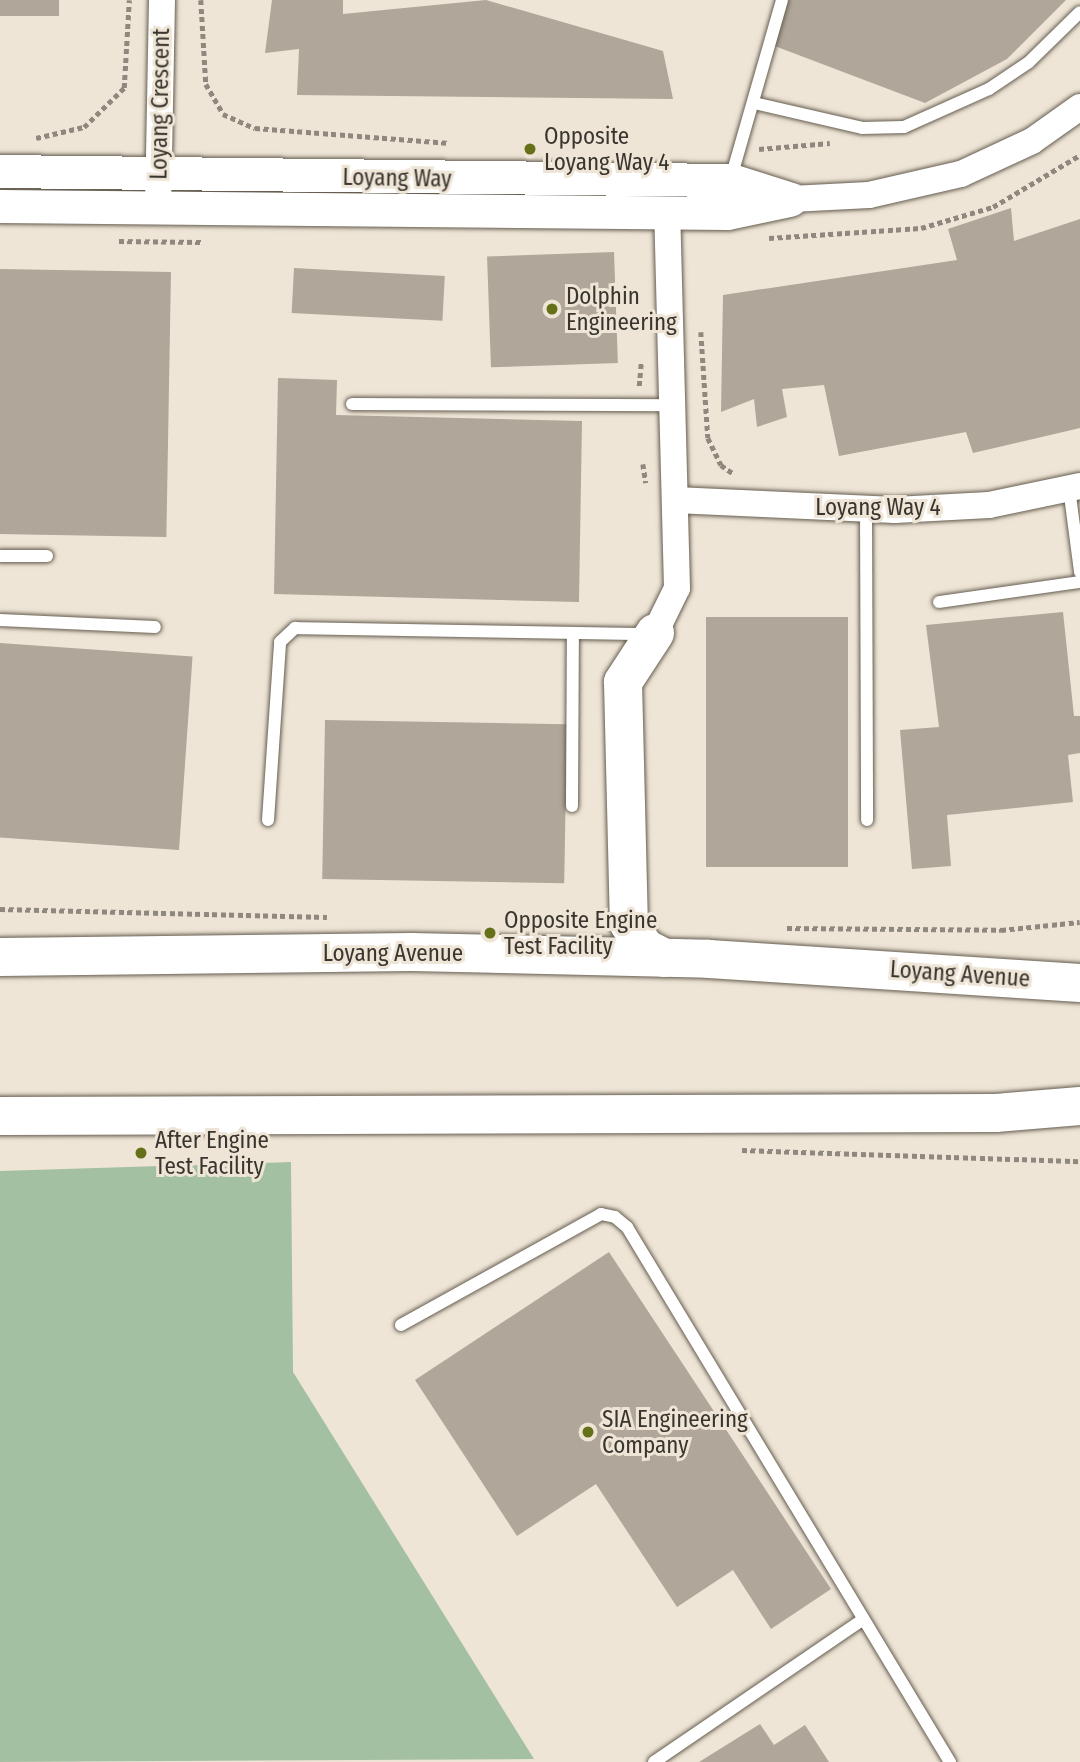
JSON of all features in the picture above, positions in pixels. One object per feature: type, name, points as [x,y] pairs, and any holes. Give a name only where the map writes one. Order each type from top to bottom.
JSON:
[{"type":"main road","points":[[655,633],[623,682],[629,924],[645,948],[665,958]]},
{"type":"main road","name":"Loyang Avenue","points":[[0,957],[411,952],[665,958],[1080,983]]},
{"type":"main road","points":[[0,1116],[996,1113],[1080,1106]]},
{"type":"street","name":"Loyang Crescent","points":[[158,208],[162,0]]},
{"type":"street","name":"Loyang Way","points":[[0,206],[727,213],[791,199],[869,195],[961,174],[1032,141],[1080,107]]},
{"type":"street","name":"Loyang Way","points":[[0,171],[721,181],[791,199]]},
{"type":"street","points":[[634,181],[667,212]]},
{"type":"street","points":[[655,633],[677,588],[667,212],[678,197],[721,181]]},
{"type":"street","name":"Loyang Way 4","points":[[675,512],[989,505],[1075,487]]},
{"type":"lane","points":[[721,181],[754,103],[782,0]]},
{"type":"lane","points":[[754,103],[862,128],[904,127],[989,89],[1029,62],[1080,12]]},
{"type":"lane","points":[[352,404],[672,405]]},
{"type":"lane","points":[[1075,487],[1080,572]]},
{"type":"lane","points":[[866,509],[867,820]]},
{"type":"lane","points":[[0,556],[47,556]]},
{"type":"lane","points":[[939,602],[1080,582]]},
{"type":"lane","points":[[0,620],[155,627]]},
{"type":"lane","points":[[268,820],[280,642],[295,628],[318,624],[573,635],[655,633]]},
{"type":"lane","points":[[572,806],[573,635]]},
{"type":"lane","points":[[401,1325],[601,1214],[615,1217],[627,1227],[832,1563],[861,1621],[950,1762]]},
{"type":"lane","points":[[654,1762],[861,1621]]},
{"type":"path","points":[[26,139],[84,127],[124,88],[129,0]]},
{"type":"path","points":[[201,0],[206,83],[223,114],[255,128],[460,144]]},
{"type":"path","points":[[700,321],[708,438],[721,465],[741,480]]},
{"type":"path","points":[[638,405],[642,354]]},
{"type":"path","points":[[643,453],[643,478],[675,512]]},
{"type":"path","points":[[734,1150],[1080,1161]]},
{"type":"green space","points":[[291,1162],[293,1372],[534,1759],[0,1762],[0,1171]]},
{"type":"building","points":[[0,0],[59,0],[59,16],[0,16]]},
{"type":"building","points":[[272,0],[343,0],[343,14],[486,0],[663,51],[673,99],[297,95],[299,49],[265,53]]},
{"type":"building","points":[[786,0],[1066,0],[1007,59],[925,103],[772,45]]},
{"type":"building","points":[[1011,208],[1014,241],[1080,219],[1080,428],[973,453],[966,432],[839,456],[824,385],[782,389],[787,417],[757,427],[754,399],[721,412],[723,295],[957,260],[948,229]]},
{"type":"building","name":"Dolphin Engineering","points":[[614,252],[618,363],[491,367],[487,256]]},
{"type":"building","points":[[294,268],[445,276],[442,321],[292,313]]},
{"type":"building","points":[[0,269],[171,272],[166,537],[0,534]]},
{"type":"building","points":[[278,378],[337,380],[336,415],[582,421],[579,602],[274,594]]},
{"type":"building","points":[[1063,612],[1074,716],[1080,716],[1080,753],[1068,755],[1073,802],[947,815],[951,866],[912,869],[900,730],[939,727],[926,625]]},
{"type":"building","points":[[706,617],[848,617],[848,867],[706,867]]},
{"type":"building","points":[[0,643],[193,656],[179,850],[0,837]]},
{"type":"building","points":[[325,720],[567,724],[564,883],[322,879]]},
{"type":"building","name":"SIA Engineering Company","points":[[609,1252],[831,1589],[771,1629],[733,1570],[677,1607],[596,1484],[517,1536],[415,1380]]},
{"type":"building","points":[[760,1724],[774,1745],[805,1725],[829,1762],[699,1762]]},
{"type":"place","name":"Opposite Loyang Way 4","points":[[530,149]]},
{"type":"place","name":"Dolphin Engineering","points":[[552,309]]},
{"type":"place","name":"Opposite Engine Test Facility","points":[[490,933]]},
{"type":"place","name":"After Engine Test Facility","points":[[141,1153]]},
{"type":"place","name":"SIA Engineering Company","points":[[588,1432]]}]
